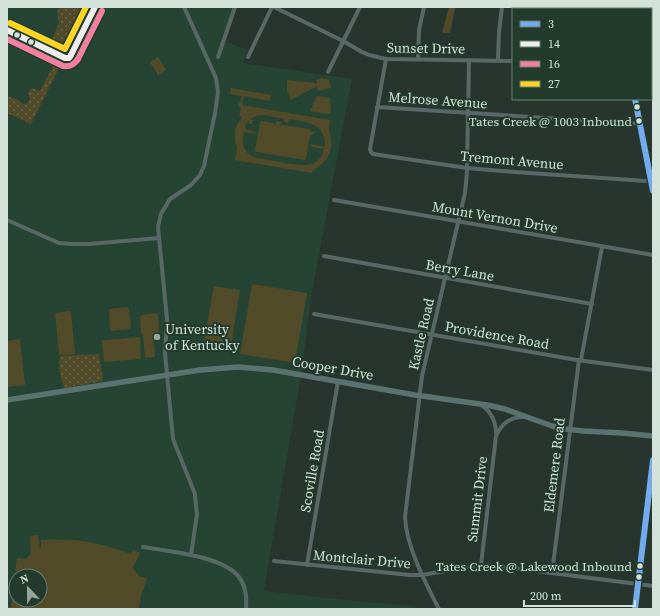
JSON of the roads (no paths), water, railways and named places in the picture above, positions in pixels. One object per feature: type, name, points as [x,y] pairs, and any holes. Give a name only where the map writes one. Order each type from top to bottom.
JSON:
[{"type":"main road","points":[[635,100],[652,178],[653,191]]},
{"type":"main road","name":"Cooper Drive","points":[[7,400],[218,368],[248,368],[274,370],[419,395],[478,403],[497,407],[552,426],[570,429],[653,436]]},
{"type":"main road","points":[[635,609],[653,460]]},
{"type":"street","points":[[7,30],[65,58],[69,58],[95,7]]},
{"type":"street","points":[[184,7],[216,78],[218,92],[204,166],[200,175],[191,185],[170,200],[166,205],[161,214],[158,227],[166,319],[165,353],[173,439],[195,494],[197,514],[191,555]]},
{"type":"street","points":[[218,57],[235,7]]},
{"type":"street","points":[[248,57],[273,7]]},
{"type":"street","name":"Sunset Drive","points":[[273,7],[343,41],[365,54],[386,59],[512,61]]},
{"type":"street","points":[[328,72],[360,7]]},
{"type":"street","points":[[418,59],[419,30],[424,7]]},
{"type":"street","points":[[498,60],[502,7]]},
{"type":"street","points":[[378,107],[386,59]]},
{"type":"street","name":"Kastle Road","points":[[439,609],[422,575],[410,545],[405,517],[422,376],[465,193],[467,168],[469,60]]},
{"type":"street","name":"Melrose Avenue","points":[[378,107],[640,124]]},
{"type":"street","name":"Tremont Avenue","points":[[378,107],[370,149],[372,153],[376,155],[502,172],[646,181],[652,178]]},
{"type":"street","name":"Mount Vernon Drive","points":[[334,200],[653,255]]},
{"type":"street","points":[[7,220],[59,243],[90,244],[159,238]]},
{"type":"street","name":"Eldemere Road","points":[[552,573],[580,360],[602,247]]},
{"type":"street","name":"Berry Lane","points":[[324,256],[592,304]]},
{"type":"street","name":"Providence Road","points":[[314,314],[580,360],[653,370]]},
{"type":"street","name":"Scoville Road","points":[[307,565],[338,381]]},
{"type":"street","name":"Summit Drive","points":[[478,403],[493,417],[496,428],[481,565]]},
{"type":"street","points":[[496,436],[500,428],[507,421],[515,418],[527,417]]},
{"type":"street","points":[[143,547],[191,555],[221,564],[230,569],[242,581],[246,598],[246,609]]},
{"type":"street","name":"Montclair Drive","points":[[274,561],[400,575],[422,575],[481,565],[653,586]]},
{"type":"place","name":"Tates Creek @ 1003 Inbound","points":[[639,121]]},
{"type":"place","name":"University of Kentucky","points":[[157,337]]},
{"type":"place","name":"Tates Creek @ Lakewood Inbound","points":[[640,566]]}]
